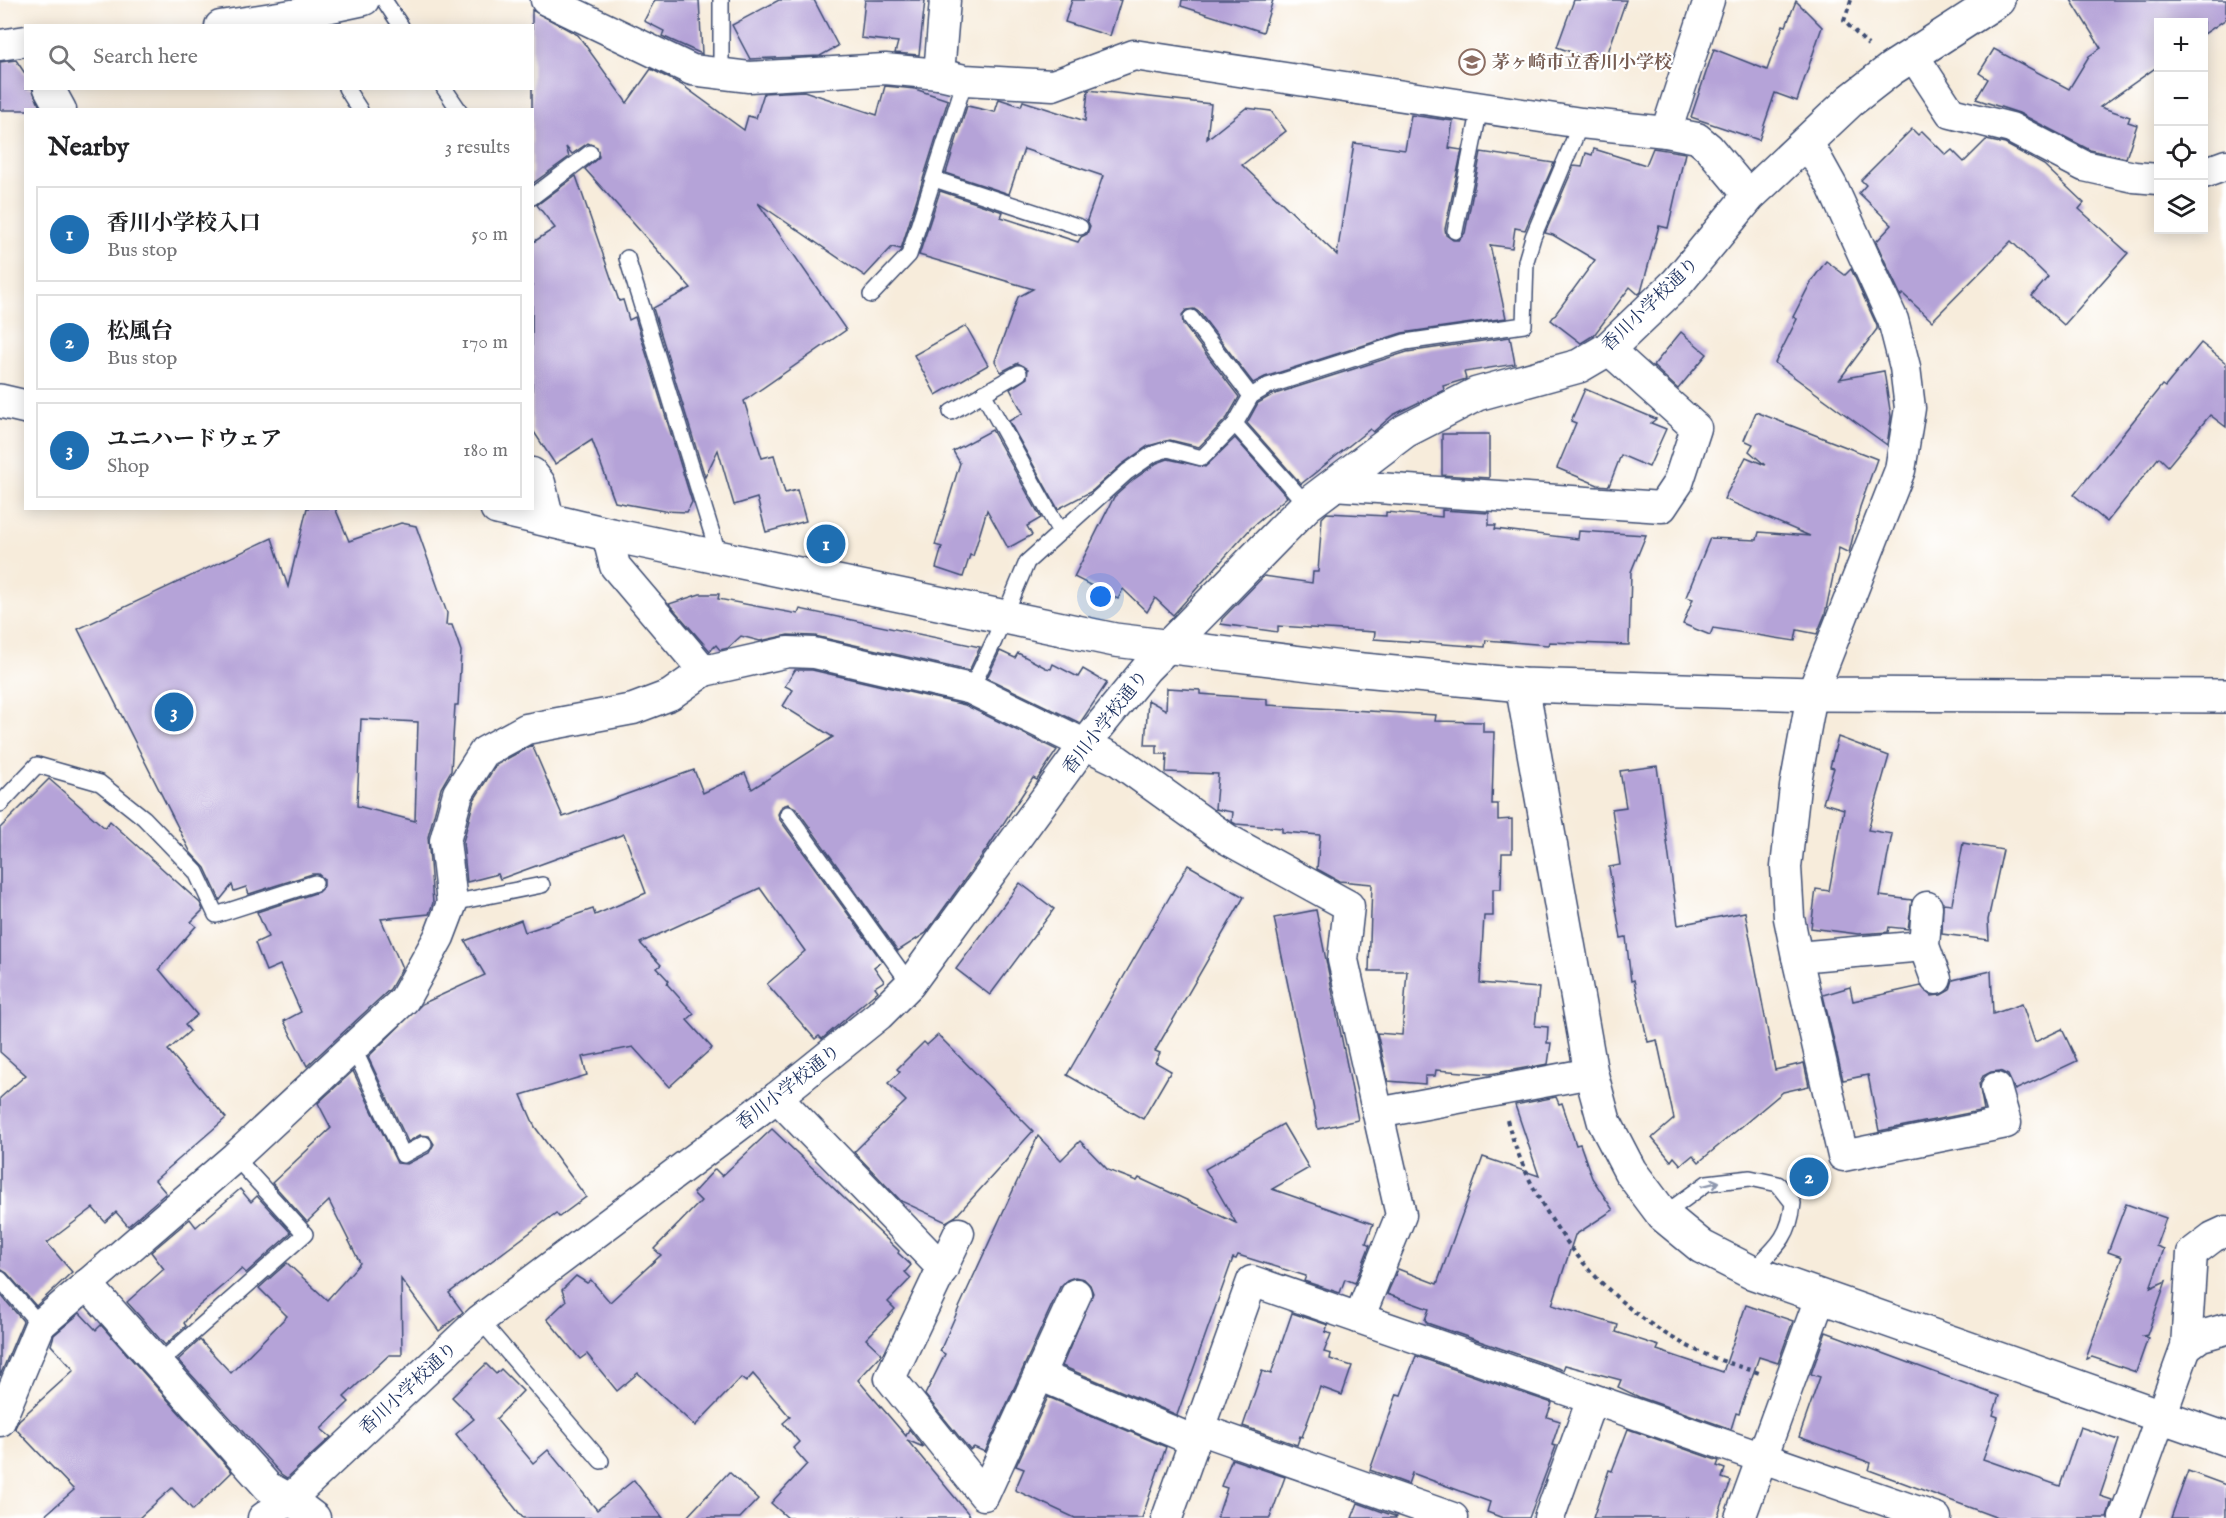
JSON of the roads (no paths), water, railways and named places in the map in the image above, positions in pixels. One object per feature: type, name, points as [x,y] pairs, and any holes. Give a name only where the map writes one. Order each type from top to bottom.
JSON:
[{"type":"street","points":[[247,24],[302,20],[364,0]]},
{"type":"street","points":[[546,0],[692,70],[721,74],[749,77],[885,69],[1053,85],[1134,55],[1581,123],[1666,132],[1697,138],[1710,148],[1749,196]]},
{"type":"street","points":[[945,0],[952,77]]},
{"type":"street","points":[[1666,132],[1709,0]]},
{"type":"street","name":"香川小学校通り","points":[[262,1518],[290,1499],[480,1320],[777,1097],[879,1015],[910,984],[1085,744],[1146,669],[1307,505],[1405,431],[1478,394],[1579,366],[1608,349],[1677,283],[1749,196],[1807,141],[1902,62],[1998,0]]},
{"type":"street","points":[[1902,62],[1951,113],[2011,128],[2084,166],[2134,177],[2154,179]]},
{"type":"street","points":[[50,90],[60,108]]},
{"type":"street","points":[[1807,141],[1832,186],[1893,320],[1905,367],[1910,408],[1900,470],[1812,694],[1795,788],[1786,867],[1789,918],[1844,1156],[2006,1123],[1996,1088]]},
{"type":"street","points":[[2208,172],[2226,165]]},
{"type":"street","points":[[1333,484],[1662,507],[1678,483],[1696,428],[1608,349]]},
{"type":"street","points":[[0,401],[24,407]]},
{"type":"street","points":[[534,476],[540,483],[549,520]]},
{"type":"street","points":[[505,510],[607,534],[1004,618],[1167,648],[1522,685],[1812,694],[2226,696]]},
{"type":"street","points":[[607,534],[615,566],[704,671]]},
{"type":"street","points":[[0,1421],[40,1325],[235,1157],[404,1000],[439,937],[452,903],[445,841],[458,793],[484,752],[526,729],[633,709],[669,695],[704,671],[788,652],[814,653],[970,689],[1117,760],[1227,839],[1348,906],[1343,960],[1401,1215],[1359,1318]]},
{"type":"street","points":[[1522,685],[1591,1073],[1604,1121],[1630,1171],[1663,1215],[1702,1247],[1751,1272],[2226,1439]]},
{"type":"street","points":[[1927,907],[1924,946],[1936,979]]},
{"type":"street","points":[[1797,957],[1924,946]]},
{"type":"street","points":[[1378,1113],[1591,1073]]},
{"type":"street","points":[[777,1097],[942,1269]]},
{"type":"street","points":[[2124,1518],[2186,1347],[2192,1253],[2213,1237],[2226,1231]]},
{"type":"street","points":[[959,1233],[890,1378],[984,1495],[1076,1294]]},
{"type":"street","points":[[1167,1518],[1252,1281],[1931,1517]]},
{"type":"street","points":[[87,1284],[268,1487],[290,1499],[315,1518]]},
{"type":"street","points":[[1740,1518],[1820,1298]]},
{"type":"street","points":[[2186,1347],[2201,1336],[2226,1329]]},
{"type":"street","points":[[1039,1375],[1197,1435],[1453,1518]]},
{"type":"street","points":[[1549,1518],[1592,1399]]},
{"type":"lane","points":[[384,0],[400,24]]},
{"type":"lane","points":[[721,0],[721,74]]},
{"type":"lane","points":[[871,295],[909,255],[934,180],[952,77]]},
{"type":"lane","points":[[347,90],[359,108]]},
{"type":"lane","points":[[445,90],[458,108]]},
{"type":"lane","points":[[1455,231],[1480,108]]},
{"type":"lane","points":[[970,689],[1004,618],[1027,562],[1126,472],[1154,454],[1168,449],[1202,458],[1235,424],[1251,396],[1268,386],[1405,342],[1524,325],[1526,261],[1533,237],[1581,123]]},
{"type":"lane","points":[[534,195],[590,153]]},
{"type":"lane","points":[[934,180],[1080,227]]},
{"type":"lane","points":[[627,258],[719,556]]},
{"type":"lane","points":[[1191,318],[1251,396]]},
{"type":"lane","points":[[951,411],[1019,373]]},
{"type":"lane","points":[[983,393],[1060,532]]},
{"type":"lane","points":[[1235,424],[1307,505]]},
{"type":"lane","points":[[0,804],[37,765],[99,783],[144,818],[196,872],[216,915],[315,883]]},
{"type":"lane","points":[[788,813],[910,984]]},
{"type":"lane","points":[[452,903],[542,885]]},
{"type":"lane","points":[[353,1047],[403,1155],[424,1144]]},
{"type":"lane","points":[[158,1364],[305,1234],[235,1157]]},
{"type":"lane","points":[[1663,1215],[1707,1183],[1750,1178],[1778,1184],[1793,1203],[1791,1223],[1779,1244],[1751,1272]]},
{"type":"lane","points":[[0,1279],[40,1325]]},
{"type":"lane","points":[[480,1320],[602,1461]]},
{"type":"place","name":"茅ヶ崎市立香川小学校","points":[[1472,62]]},
{"type":"place","name":"香川小学校入口","points":[[826,544]]},
{"type":"place","name":"ユニハードウェア","points":[[174,712]]},
{"type":"place","name":"松風台","points":[[1809,1177]]}]
